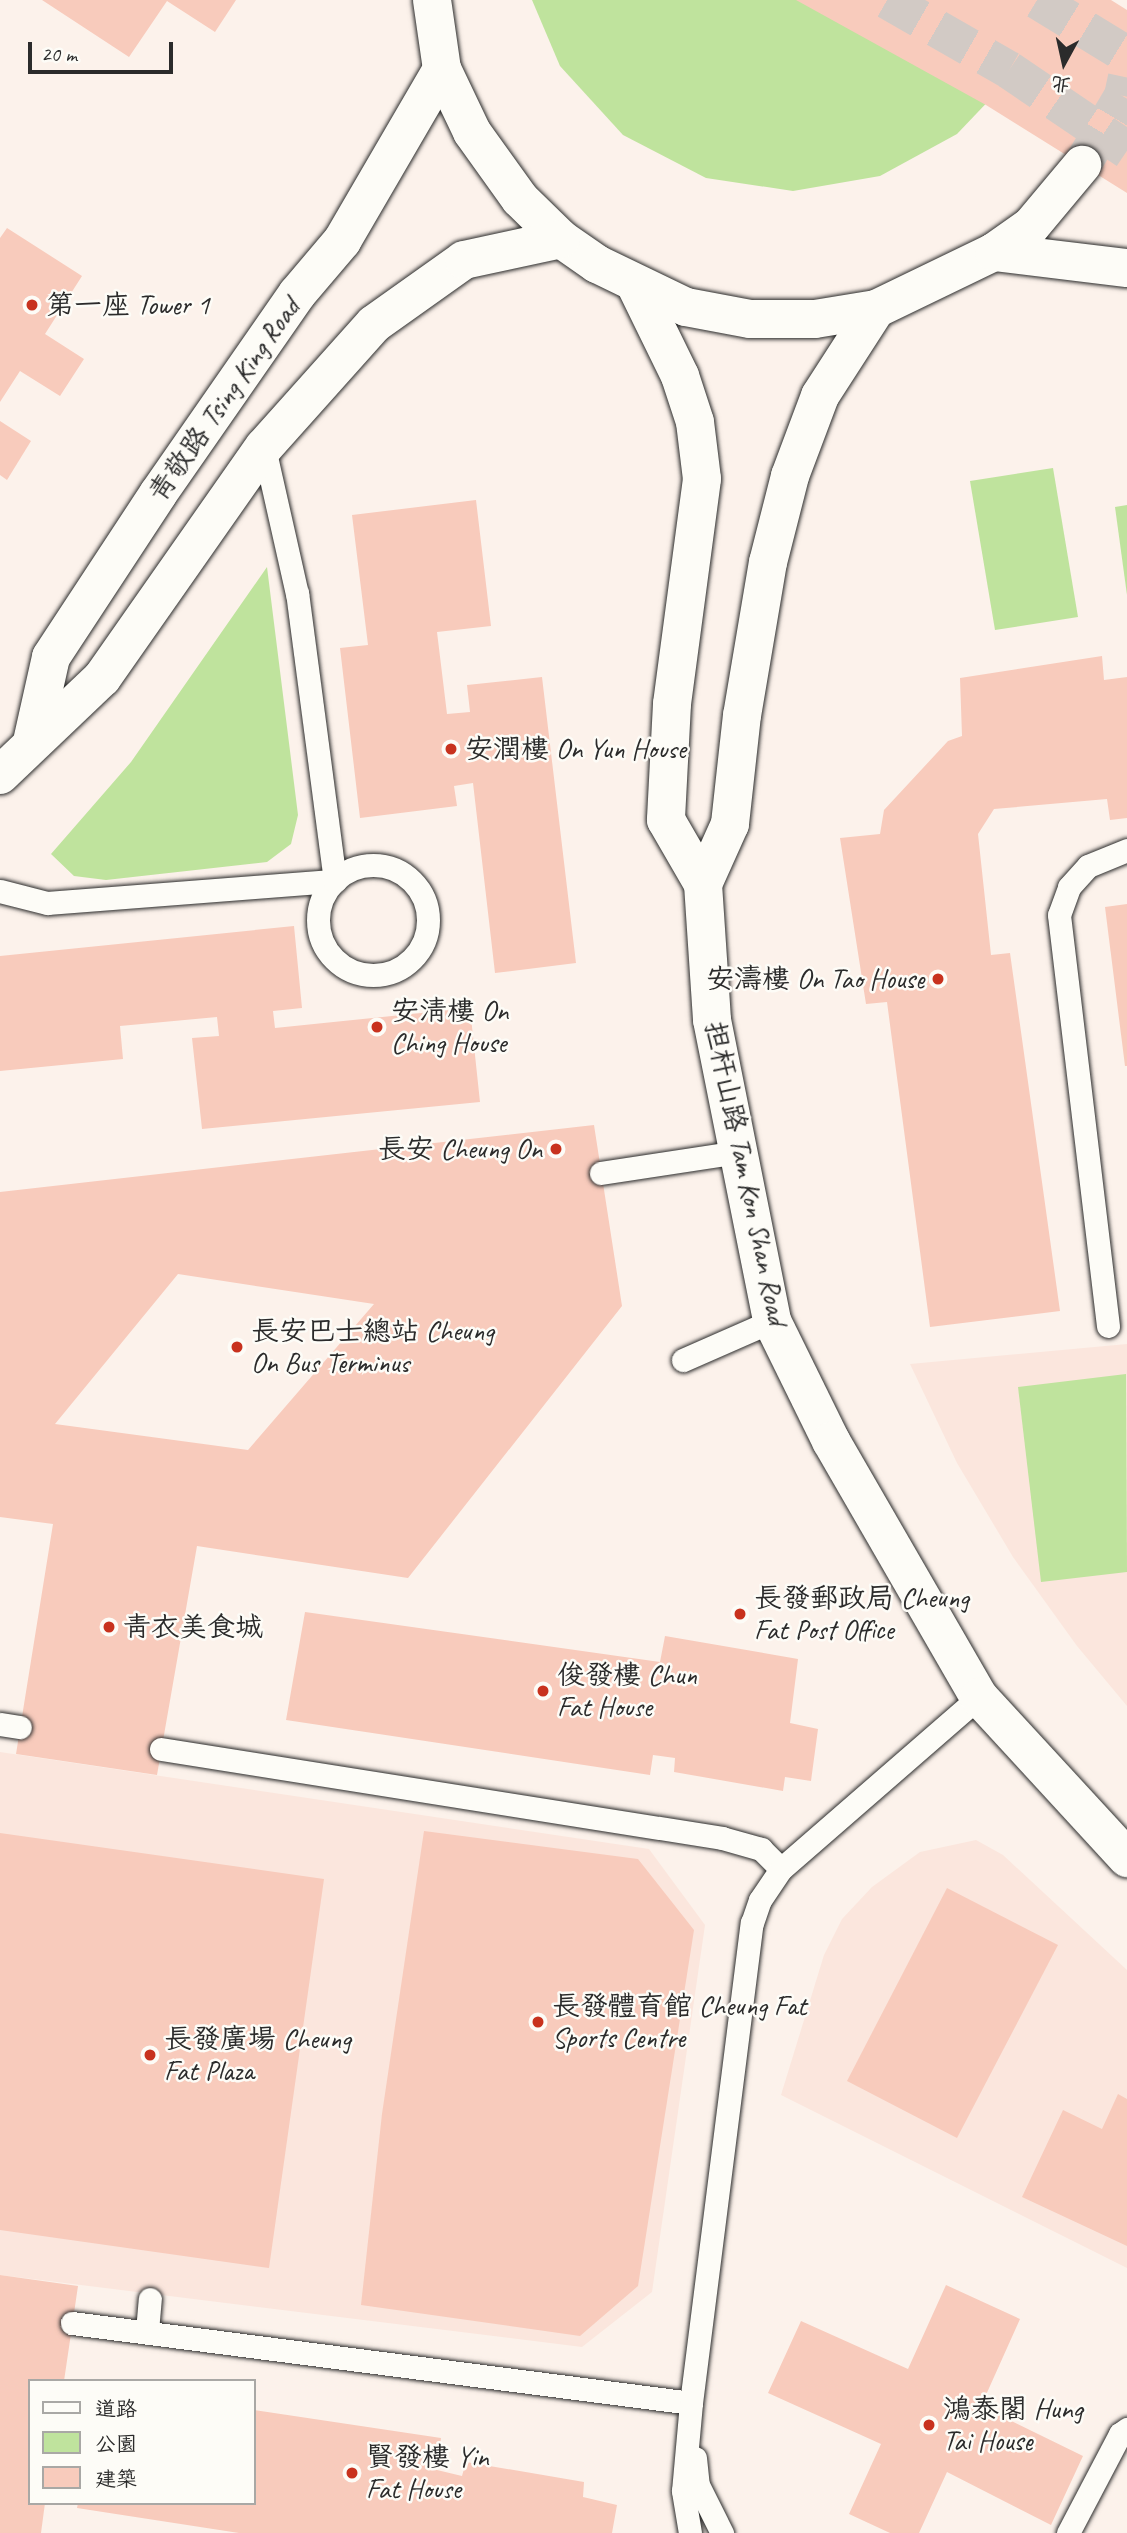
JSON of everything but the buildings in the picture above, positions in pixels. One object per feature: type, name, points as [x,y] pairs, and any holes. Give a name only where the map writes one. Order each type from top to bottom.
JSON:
[{"type":"main road","points":[[432,0],[442,69],[498,172],[561,239],[636,286],[686,307],[750,319],[815,319],[876,309],[994,252],[1031,226],[1082,165]]},
{"type":"main road","name":"青敬路 Tsing King Road","points":[[32,742],[51,657],[158,494],[297,295],[342,241],[442,69]]},
{"type":"main road","points":[[0,775],[102,678],[264,447],[374,324],[404,300],[464,260],[561,239]]},
{"type":"main road","points":[[994,252],[1127,268]]},
{"type":"main road","name":"担杆山路 Tam Kon Shan Road","points":[[636,286],[680,376],[695,422],[702,480],[695,559],[672,704],[666,820],[703,884],[712,1020],[772,1321],[831,1441],[979,1697],[1127,1858]]},
{"type":"main road","name":"担杆山路 Tam Kon Shan Road","points":[[703,884],[730,824],[742,715],[765,574],[790,476],[820,396],[876,309]]},
{"type":"lane","points":[[0,891],[47,904],[335,881],[356,867],[381,865],[404,874],[421,892],[429,916],[425,941],[411,961],[390,974],[365,976],[342,967],[325,948],[317,925],[321,901],[335,881],[297,594],[264,447]]},
{"type":"lane","points":[[1108,1326],[1059,915],[1069,887],[1088,866],[1127,850]]},
{"type":"lane","points":[[601,1173],[739,1152]]},
{"type":"lane","points":[[683,1360],[772,1321]]},
{"type":"lane","points":[[690,2533],[683,2491],[691,2403],[752,1923],[781,1869],[979,1697]]},
{"type":"lane","points":[[161,1749],[722,1838],[761,1849],[781,1869]]},
{"type":"lane","points":[[147,2332],[150,2299]]},
{"type":"lane","points":[[72,2323],[691,2403]]},
{"type":"lane","points":[[691,2403],[698,2485],[722,2533]]},
{"type":"lane","points":[[1068,2533],[1119,2434],[1127,2429]]},
{"type":"shaded area","points":[[1127,1344],[1127,1706],[1077,1646],[1013,1557],[957,1463],[910,1364]]},
{"type":"shaded area","name":"長發廣場 Cheung Fat Plaza","points":[[0,1752],[649,1849],[705,1925],[652,2292],[582,2347],[0,2275]]},
{"type":"shaded area","points":[[976,1840],[1003,1855],[1127,1970],[1127,2268],[781,2095],[824,1955],[842,1919],[872,1887],[920,1852]]},
{"type":"green space","points":[[532,0],[1051,0],[1017,71],[957,134],[880,176],[793,191],[706,178],[623,135],[560,66]]},
{"type":"green space","points":[[1053,468],[1078,617],[995,630],[970,481]]},
{"type":"green space","points":[[1127,505],[1127,595],[1115,507]]},
{"type":"green space","points":[[267,567],[298,815],[291,844],[267,862],[106,880],[74,876],[51,854],[131,762]]},
{"type":"green space","points":[[1126,1374],[1127,1572],[1041,1582],[1018,1387]]},
{"type":"tunnel","points":[[887,0],[1009,70],[1127,150]]},
{"type":"tunnel","points":[[1037,0],[1127,55]]},
{"type":"tunnel","points":[[1082,165],[1123,96],[1127,77]]},
{"type":"place","name":"第一座 Tower 1","points":[[32,305]]},
{"type":"place","name":"安潤樓 On Yun House","points":[[451,749]]},
{"type":"place","name":"安濤樓 On Tao House","points":[[938,979]]},
{"type":"place","name":"安清樓 On Ching House","points":[[377,1027]]},
{"type":"place","name":"長安 Cheung On","points":[[556,1149]]},
{"type":"place","name":"長安巴士總站 Cheung On Bus Terminus","points":[[237,1347]]},
{"type":"place","name":"長發郵政局 Cheung Fat Post Office","points":[[740,1614]]},
{"type":"place","name":"青衣美食城","points":[[109,1627]]},
{"type":"place","name":"俊發樓 Chun Fat House","points":[[543,1691]]},
{"type":"place","name":"長發體育館 Cheung Fat Sports Centre","points":[[538,2022]]},
{"type":"place","name":"長發廣場 Cheung Fat Plaza","points":[[150,2055]]},
{"type":"place","name":"鴻泰閣 Hung Tai House","points":[[929,2425]]},
{"type":"place","name":"賢發樓 Yin Fat House","points":[[352,2473]]}]
